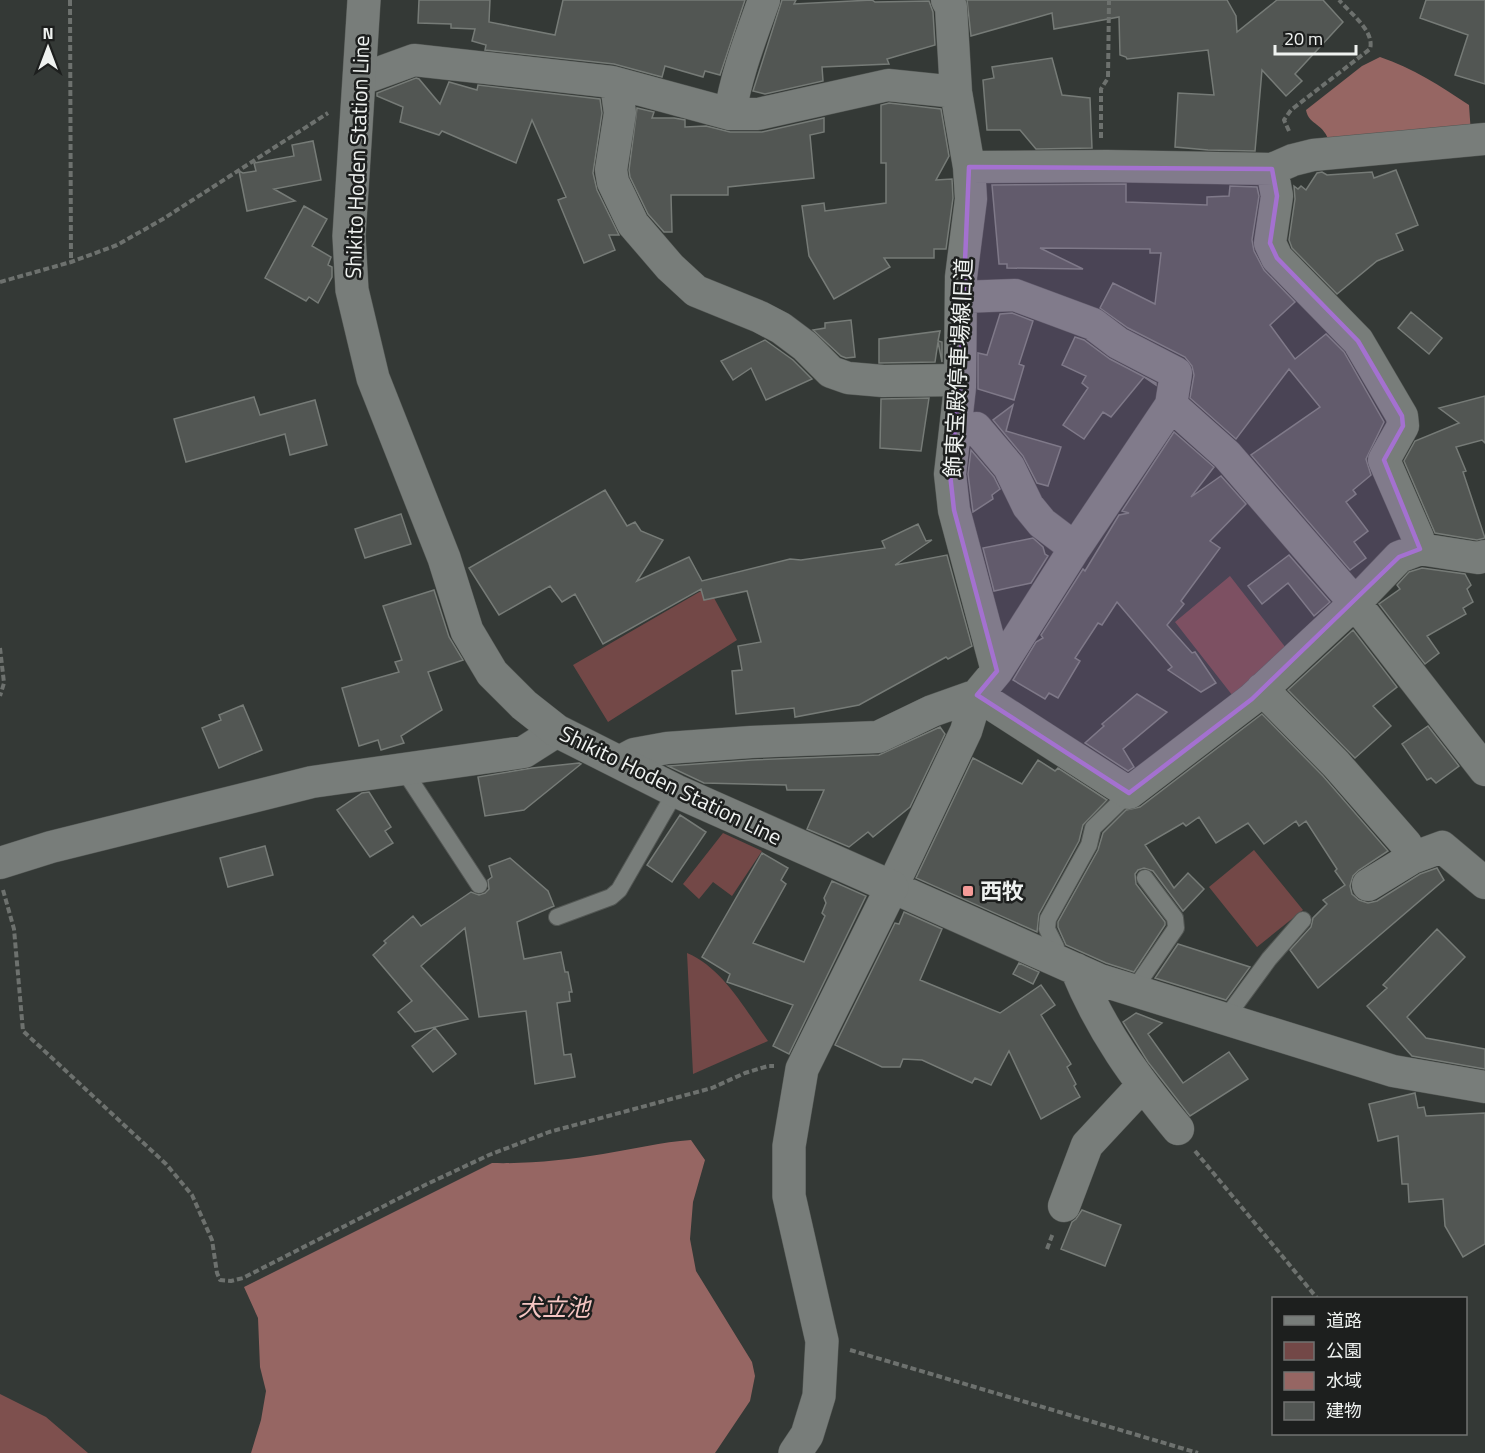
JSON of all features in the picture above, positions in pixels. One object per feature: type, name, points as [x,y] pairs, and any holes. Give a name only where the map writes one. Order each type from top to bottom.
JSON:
[{"type":"main road","name":"Shikito Hoden Station Line","points":[[364,0],[349,236],[351,279],[358,321],[373,378],[444,558],[467,631],[492,673],[524,705],[557,731],[676,791],[892,887]]},
{"type":"main road","points":[[795,1453],[807,1434],[819,1396],[822,1341],[789,1196],[789,1146],[802,1069],[892,887]]},
{"type":"street","points":[[730,114],[747,47],[764,0]]},
{"type":"street","name":"飾東宝殿停車場線旧道","points":[[947,0],[951,7],[956,92],[969,167],[971,199],[961,277],[960,380],[950,474],[954,510],[997,671]]},
{"type":"street","points":[[359,88],[414,60],[616,84],[730,114],[758,114],[888,86],[956,92]]},
{"type":"street","points":[[616,84],[620,113],[611,170],[613,182],[633,224],[670,267],[696,291],[760,316],[781,328],[805,345],[831,372],[848,378],[883,381],[960,380]]},
{"type":"street","points":[[969,167],[1101,166],[1272,169],[1313,155],[1485,139]]},
{"type":"street","points":[[1272,169],[1277,196],[1270,243],[1277,258],[1358,341],[1402,416],[1403,426],[1384,460],[1418,538],[1420,549]]},
{"type":"street","points":[[961,297],[1015,295],[1093,324],[1119,343],[1176,373],[1171,405],[1075,548],[997,671],[976,695],[966,730],[892,887],[1100,980],[1394,1071],[1485,1087]]},
{"type":"street","points":[[1171,405],[1227,455],[1355,603],[1485,770]]},
{"type":"street","points":[[954,431],[976,428],[1009,467],[1028,506],[1042,523],[1075,548]]},
{"type":"street","points":[[976,695],[1129,793],[1252,699],[1355,603],[1399,557],[1420,549],[1480,563]]},
{"type":"street","points":[[1262,689],[1336,764],[1406,844],[1413,858]]},
{"type":"street","points":[[619,762],[634,754],[667,748],[878,737],[932,711],[976,695]]},
{"type":"street","points":[[0,863],[63,844],[312,782],[524,752],[557,731]]},
{"type":"street","points":[[1368,885],[1413,858],[1442,848],[1485,884]]},
{"type":"street","points":[[1064,964],[1088,999],[1109,1038],[1142,1086],[1178,1129]]},
{"type":"street","points":[[1064,1206],[1087,1145],[1142,1086]]},
{"type":"lane","points":[[403,769],[479,885]]},
{"type":"lane","points":[[557,917],[611,897],[619,890],[676,791]]},
{"type":"lane","points":[[1064,964],[1047,928],[1047,920],[1089,845],[1093,828],[1129,793]]},
{"type":"lane","points":[[1133,991],[1176,928],[1175,918],[1145,878]]},
{"type":"lane","points":[[1225,1019],[1269,959],[1303,920]]},
{"type":"path","points":[[70,0],[71,262]]},
{"type":"path","points":[[1101,166],[1101,89],[1108,78],[1108,0]]},
{"type":"path","points":[[1302,158],[1284,120],[1292,110],[1370,49],[1372,42],[1369,34],[1339,0]]},
{"type":"path","points":[[0,282],[71,262],[117,245],[163,219],[359,88]]},
{"type":"path","points":[[0,648],[4,683],[0,696]]},
{"type":"path","points":[[0,881],[14,929],[23,1031],[166,1164],[192,1195],[212,1240],[220,1280],[231,1281],[243,1278],[425,1185],[489,1155],[549,1132],[712,1088],[745,1073],[768,1066],[802,1069]]},
{"type":"path","points":[[1178,1129],[1315,1297]]},
{"type":"path","points":[[822,1341],[1198,1453]]},
{"type":"highlighted area","points":[[969,167],[1272,169],[1277,196],[1270,243],[1277,258],[1358,341],[1402,416],[1403,426],[1384,460],[1420,549],[1399,557],[1252,699],[1129,793],[977,695],[997,671],[954,510],[950,474],[960,380]]},
{"type":"green space","points":[[1230,576],[1293,657],[1236,700],[1175,622]]},
{"type":"green space","points":[[708,587],[737,640],[608,722],[573,665]]},
{"type":"green space","points":[[723,833],[762,851],[732,896],[713,882],[699,899],[683,884]]},
{"type":"green space","points":[[1254,850],[1303,910],[1257,947],[1209,887]]},
{"type":"green space","points":[[687,953],[712,969],[723,980],[768,1041],[693,1074]]},
{"type":"shaded area","points":[[0,1394],[46,1417],[88,1453],[0,1453]]},
{"type":"water","points":[[1380,57],[1415,72],[1469,105],[1471,134],[1330,144],[1324,132],[1310,119],[1306,110],[1362,66]]},
{"type":"water","name":"犬立池","points":[[691,1140],[705,1160],[693,1202],[690,1239],[696,1271],[752,1362],[755,1376],[750,1401],[715,1453],[251,1453],[261,1420],[266,1391],[260,1367],[258,1318],[244,1287],[492,1163],[562,1160]]},
{"type":"building","points":[[419,0],[490,0],[489,22],[555,35],[563,0],[745,0],[720,75],[705,71],[703,77],[665,66],[662,77],[614,64],[485,50],[486,45],[472,41],[475,29],[451,28],[451,24],[418,23]]},
{"type":"building","points":[[782,0],[796,0],[794,4],[872,0],[875,2],[929,1],[933,12],[935,45],[887,59],[889,64],[822,67],[823,81],[765,94],[753,91]]},
{"type":"building","points":[[967,0],[1227,0],[1236,16],[1237,32],[1277,0],[1323,0],[1343,22],[1295,74],[1302,81],[1286,96],[1262,70],[1255,151],[1208,150],[1175,147],[1178,93],[1214,95],[1208,50],[1127,59],[1120,55],[1119,17],[1054,29],[1052,13],[971,36]]},
{"type":"building","points":[[1426,0],[1485,0],[1485,84],[1455,75],[1468,35],[1420,18]]},
{"type":"building","points":[[1052,58],[1062,95],[1090,98],[1092,148],[1036,149],[1020,130],[987,130],[983,80],[994,78],[992,67]]},
{"type":"building","points":[[416,78],[440,104],[449,82],[477,90],[478,85],[600,99],[602,113],[593,173],[597,190],[619,235],[609,235],[615,250],[584,263],[558,200],[566,197],[532,120],[516,163],[442,131],[439,135],[400,122],[403,107],[377,96],[377,93]]},
{"type":"building","points":[[889,103],[941,109],[949,156],[936,180],[952,179],[953,198],[946,249],[934,249],[934,258],[884,258],[890,267],[834,299],[809,256],[802,206],[824,203],[825,211],[886,203],[886,163],[881,163],[881,105]]},
{"type":"building","points":[[637,108],[654,112],[652,118],[685,120],[685,127],[706,126],[730,132],[762,132],[824,118],[824,132],[810,135],[814,178],[728,187],[728,195],[671,195],[672,232],[664,232],[648,214],[630,177]]},
{"type":"building","points":[[313,141],[321,180],[274,189],[295,201],[247,211],[239,171],[243,173],[256,171],[254,163],[294,156],[292,145]]},
{"type":"building","points":[[1396,170],[1418,225],[1396,234],[1403,250],[1377,261],[1337,294],[1292,248],[1289,240],[1295,199],[1294,186],[1298,189],[1301,186],[1306,190],[1317,173],[1322,172],[1327,175],[1372,172],[1374,178]]},
{"type":"building","points":[[1126,184],[1126,202],[1207,205],[1207,197],[1229,196],[1230,186],[1257,187],[1259,196],[1252,240],[1254,251],[1264,270],[1295,302],[1270,325],[1295,359],[1326,334],[1344,352],[1384,422],[1366,459],[1371,475],[1353,490],[1356,494],[1346,502],[1368,531],[1354,542],[1366,558],[1350,570],[1251,455],[1320,407],[1289,369],[1236,439],[1190,398],[1194,375],[1192,366],[1185,357],[1128,328],[1100,308],[1113,283],[1155,304],[1161,253],[1150,253],[1150,249],[1040,248],[1083,269],[1007,268],[1007,264],[999,264],[992,185]]},
{"type":"building","points":[[304,206],[327,219],[312,246],[331,257],[328,265],[332,267],[332,277],[318,303],[309,297],[306,301],[265,278]]},
{"type":"building","points":[[1411,312],[1442,338],[1429,354],[1398,328]]},
{"type":"building","points":[[1012,313],[1033,321],[1019,364],[1024,366],[1014,400],[978,389],[978,353],[987,355],[1000,314]]},
{"type":"building","points":[[851,320],[855,357],[841,356],[813,330],[825,328],[825,323]]},
{"type":"building","points":[[940,331],[938,341],[942,342],[942,362],[938,342],[935,362],[879,363],[879,339]]},
{"type":"building","points":[[1075,337],[1084,340],[1110,359],[1156,383],[1156,385],[1144,377],[1111,417],[1103,412],[1084,439],[1063,425],[1088,388],[1082,383],[1086,376],[1062,365]]},
{"type":"building","points":[[765,340],[793,360],[812,379],[766,400],[751,368],[733,380],[721,361]]},
{"type":"building","points":[[1485,396],[1485,443],[1482,440],[1456,447],[1466,471],[1463,472],[1485,538],[1477,540],[1435,533],[1404,461],[1415,441],[1459,423],[1439,408]]},
{"type":"building","points":[[254,397],[260,415],[315,400],[327,445],[290,455],[285,434],[186,462],[174,419]]},
{"type":"building","points":[[929,398],[921,451],[880,448],[881,399]]},
{"type":"building","points":[[1013,405],[1006,431],[1061,447],[1048,486],[1037,483],[1023,456],[993,420]]},
{"type":"building","points":[[1174,432],[1214,467],[1191,497],[1221,476],[1246,504],[1210,541],[1220,548],[1181,601],[1184,604],[1167,625],[1192,653],[1195,652],[1216,683],[1201,692],[1168,670],[1172,667],[1117,602],[1102,625],[1098,623],[1075,658],[1080,661],[1058,698],[1049,693],[1045,699],[1013,680],[1036,642],[1043,638],[1041,635],[1083,569],[1085,571],[1119,515],[1129,513],[1122,511]]},
{"type":"building","points":[[971,450],[994,477],[1000,489],[992,495],[993,499],[973,512],[968,474]]},
{"type":"building","points":[[605,490],[627,526],[635,522],[641,531],[663,540],[637,581],[689,557],[702,581],[790,559],[801,560],[885,548],[882,541],[918,524],[926,541],[932,540],[895,565],[947,555],[972,646],[948,659],[946,657],[859,705],[795,717],[794,708],[736,714],[732,671],[742,670],[738,646],[761,642],[747,591],[704,600],[701,589],[603,644],[575,594],[562,602],[550,586],[499,615],[469,568]]},
{"type":"building","points":[[401,514],[411,544],[365,558],[355,529]]},
{"type":"building","points":[[1033,538],[1043,547],[1048,556],[1031,583],[994,591],[983,548]]},
{"type":"building","points":[[1289,555],[1330,602],[1314,616],[1288,583],[1262,604],[1248,586]]},
{"type":"building","points":[[1422,568],[1465,574],[1471,585],[1467,589],[1473,602],[1463,608],[1466,614],[1427,636],[1439,653],[1425,664],[1379,604],[1400,589],[1397,585],[1409,572]]},
{"type":"building","points":[[434,590],[449,637],[463,660],[428,672],[442,710],[401,736],[404,743],[381,750],[378,740],[359,746],[342,688],[399,672],[395,662],[402,660],[383,606]]},
{"type":"building","points":[[1353,630],[1397,687],[1373,706],[1391,726],[1355,758],[1288,690]]},
{"type":"building","points":[[1137,694],[1167,712],[1123,749],[1134,767],[1128,771],[1085,743],[1104,726],[1102,724]]},
{"type":"building","points":[[243,705],[262,750],[219,768],[202,728],[221,720],[219,715]]},
{"type":"building","points":[[1262,714],[1323,776],[1388,851],[1353,876],[1350,886],[1352,894],[1368,903],[1377,901],[1420,874],[1437,868],[1444,880],[1318,988],[1290,950],[1311,927],[1313,918],[1327,904],[1323,900],[1345,885],[1306,821],[1299,826],[1296,821],[1264,844],[1248,823],[1216,843],[1199,817],[1186,826],[1183,823],[1145,845],[1174,888],[1188,873],[1204,889],[1183,911],[1153,871],[1144,868],[1138,870],[1135,874],[1136,884],[1165,925],[1134,972],[1106,963],[1066,945],[1058,922],[1098,850],[1103,833],[1126,810],[1140,807]]},
{"type":"building","points":[[1428,726],[1459,766],[1436,783],[1431,778],[1427,780],[1402,744]]},
{"type":"building","points":[[940,727],[945,734],[910,807],[873,837],[868,832],[849,847],[807,829],[824,790],[787,790],[786,785],[704,783],[668,766],[879,755]]},
{"type":"building","points":[[973,758],[1022,784],[1038,760],[1055,771],[1058,768],[1107,800],[1083,825],[1079,841],[1039,914],[1037,932],[916,878]]},
{"type":"building","points":[[581,764],[524,810],[485,816],[478,777]]},
{"type":"building","points":[[369,792],[391,827],[385,831],[393,843],[370,857],[337,810],[362,793]]},
{"type":"building","points":[[680,815],[706,832],[672,882],[647,865]]},
{"type":"building","points":[[265,846],[273,875],[228,887],[220,858]]},
{"type":"building","points":[[762,853],[788,868],[781,880],[786,884],[753,943],[804,962],[825,916],[822,913],[826,903],[824,898],[832,881],[866,896],[789,1054],[773,1046],[793,1005],[727,982],[730,974],[702,957]]},
{"type":"building","points":[[510,858],[548,891],[554,906],[517,922],[524,959],[561,952],[572,992],[569,992],[570,1001],[557,1003],[564,1055],[571,1054],[575,1077],[535,1084],[526,1011],[479,1017],[465,928],[421,966],[468,1019],[415,1032],[398,1012],[412,1001],[373,955],[386,943],[384,941],[413,916],[421,926],[471,892],[479,895],[485,893],[489,889],[488,880],[492,877],[489,866]]},
{"type":"building","points":[[904,912],[942,929],[920,980],[1000,1013],[1041,985],[1055,1005],[1041,1015],[1071,1064],[1067,1067],[1080,1097],[1041,1119],[1009,1051],[991,1085],[975,1078],[972,1083],[922,1060],[903,1059],[900,1067],[882,1067],[835,1045],[895,923],[899,924]]},
{"type":"building","points":[[1437,929],[1465,957],[1407,1017],[1426,1038],[1485,1049],[1485,1069],[1412,1056],[1367,1006],[1387,988],[1383,985]]},
{"type":"building","points":[[1178,944],[1250,967],[1226,1000],[1155,978]]},
{"type":"building","points":[[1019,963],[1039,972],[1033,984],[1013,974]]},
{"type":"building","points":[[1136,1013],[1162,1023],[1148,1034],[1183,1083],[1229,1052],[1248,1079],[1190,1116],[1148,1062],[1123,1022]]},
{"type":"building","points":[[435,1028],[456,1054],[433,1072],[412,1046]]},
{"type":"building","points":[[1415,1093],[1418,1108],[1424,1107],[1426,1116],[1485,1113],[1485,1244],[1463,1257],[1445,1226],[1443,1199],[1409,1202],[1408,1184],[1402,1184],[1398,1136],[1378,1141],[1369,1104]]},
{"type":"building","points":[[1082,1210],[1121,1225],[1105,1266],[1061,1249],[1072,1222]]},
{"type":"place","name":"西牧","points":[[968,891]]}]
